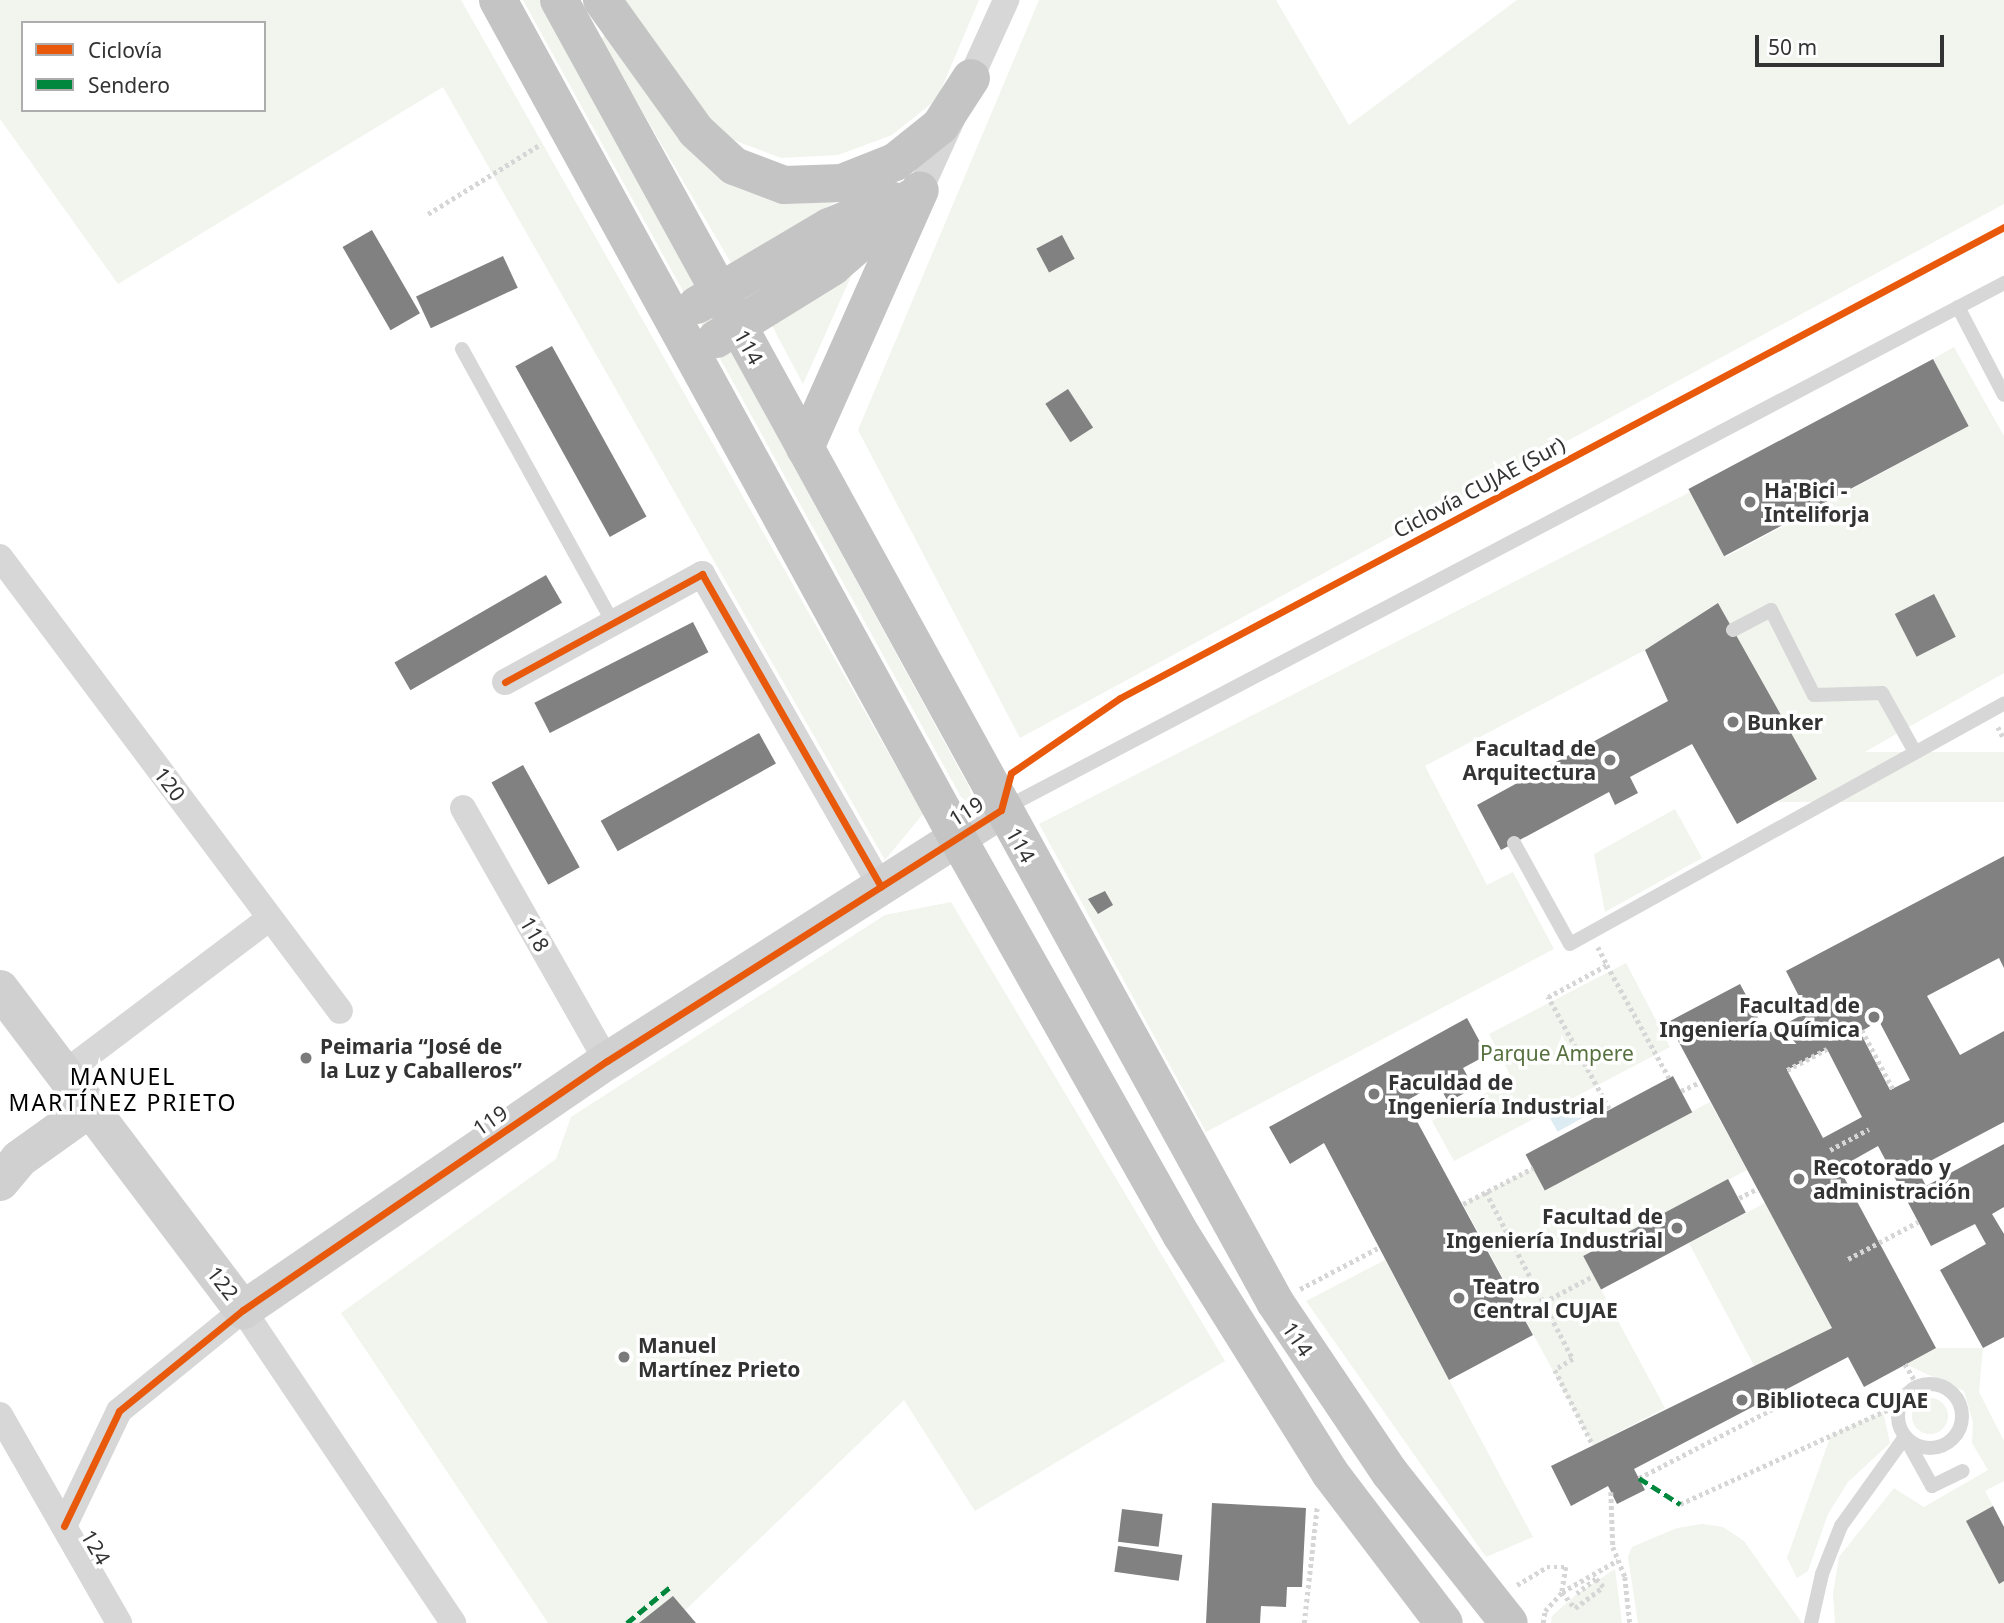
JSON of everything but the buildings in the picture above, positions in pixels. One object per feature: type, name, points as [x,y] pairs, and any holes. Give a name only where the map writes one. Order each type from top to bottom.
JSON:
[{"type":"highway","points":[[498,0],[957,837],[1246,1342],[1330,1473],[1444,1623]]},
{"type":"highway","name":"114","points":[[559,0],[1001,810],[1275,1302],[1390,1473],[1510,1606]]},
{"type":"highway","points":[[602,0],[696,131],[734,166],[784,185],[842,183],[895,162],[940,126],[971,78]]},
{"type":"highway","points":[[674,318],[829,227],[920,190]]},
{"type":"highway","points":[[692,352],[832,267],[920,190]]},
{"type":"highway","points":[[805,448],[920,190]]},
{"type":"street","points":[[920,190],[1006,0]]},
{"type":"street","name":"120","points":[[0,557],[340,1011]]},
{"type":"street","points":[[505,682],[702,574],[881,886]]},
{"type":"street","name":"118","points":[[463,808],[607,1061]]},
{"type":"street","name":"119","points":[[64,1526],[119,1411],[243,1310],[607,1061],[1001,810]]},
{"type":"street","points":[[63,1074],[270,918]]},
{"type":"street","name":"122","points":[[0,989],[243,1310],[453,1623]]},
{"type":"street","points":[[0,1182],[19,1159],[89,1109]]},
{"type":"street","name":"124","points":[[0,1415],[119,1623]]},
{"type":"lane","points":[[1001,810],[2004,283]]},
{"type":"lane","points":[[1958,307],[2004,395]]},
{"type":"lane","points":[[462,349],[613,623]]},
{"type":"lane","points":[[1733,630],[1771,610],[1814,695],[1882,693],[1915,752]]},
{"type":"lane","points":[[1514,843],[1570,944],[2004,703]]},
{"type":"lane","points":[[1905,1437],[1913,1444],[1934,1448],[1954,1438],[1960,1429],[1961,1408],[1956,1398],[1939,1385],[1918,1386],[1900,1404],[1898,1422],[1905,1437],[1932,1486],[1963,1471]]},
{"type":"lane","points":[[1811,1623],[1822,1574],[1841,1526],[1905,1437]]},
{"type":"path","points":[[428,214],[568,126]]},
{"type":"path","points":[[1609,1109],[1549,997],[1607,965],[1669,1078]]},
{"type":"path","points":[[1862,1030],[1894,1089]]},
{"type":"path","points":[[1787,1070],[1827,1049]]},
{"type":"path","points":[[1681,1091],[1700,1082]]},
{"type":"path","points":[[1830,1150],[1869,1129]]},
{"type":"path","points":[[1463,1204],[1533,1168]]},
{"type":"path","points":[[1739,1198],[1757,1189]]},
{"type":"path","points":[[1486,1192],[1573,1359],[1555,1370],[1592,1445]]},
{"type":"path","points":[[1848,1259],[1918,1222]]},
{"type":"path","points":[[1275,1302],[1378,1248]]},
{"type":"path","points":[[1544,1302],[1593,1276]]},
{"type":"path","points":[[1905,1364],[1918,1386]]},
{"type":"path","points":[[1639,1478],[1784,1403],[1778,1392]]},
{"type":"path","points":[[1680,1504],[1900,1404]]},
{"type":"path","points":[[1611,1492],[1618,1560],[1625,1577],[1630,1623]]},
{"type":"path","points":[[1304,1623],[1317,1500]]},
{"type":"path","points":[[1543,1623],[1545,1611],[1562,1592],[1618,1560]]},
{"type":"path","points":[[1510,1606],[1546,1567],[1566,1567],[1562,1592],[1575,1608],[1603,1587],[1596,1579],[1577,1594]]},
{"type":"green space","points":[[0,0],[461,0],[923,814],[885,860],[443,87],[118,284],[0,119]]},
{"type":"green space","points":[[523,0],[539,0],[970,789],[972,805],[961,797]]},
{"type":"green space","points":[[620,0],[979,0],[937,99],[892,135],[838,155],[781,158],[731,139],[693,104]]},
{"type":"green space","points":[[1039,0],[1276,0],[1349,125],[1517,0],[2004,0],[2004,204],[1020,738],[858,430]]},
{"type":"green space","points":[[609,32],[685,142],[741,189],[837,201],[731,263],[600,39]]},
{"type":"green space","points":[[853,272],[803,384],[771,324]]},
{"type":"green space","points":[[1954,347],[2004,436],[2004,673],[1817,779],[1718,603],[1645,650],[1425,766],[1487,885],[1513,872],[1554,949],[1206,1132],[1039,824],[1690,492],[1726,557],[1969,426],[1933,359]]},
{"type":"green space","points":[[1741,752],[2004,752],[2004,802],[1741,802]]},
{"type":"green space","points":[[1675,809],[1702,858],[1605,912],[1594,854]]},
{"type":"green space","points":[[951,902],[1225,1361],[975,1511],[904,1400],[672,1623],[548,1623],[341,1313],[556,1159],[571,1117],[885,915]]},
{"type":"green space","name":"Parque Ampere","points":[[1626,963],[1670,1047],[1454,1161],[1432,1121],[1512,1079],[1489,1034]]},
{"type":"green space","points":[[1710,1102],[1747,1170],[1583,1256],[1665,1408],[1593,1445],[1463,1204],[1533,1168],[1545,1189]]},
{"type":"green space","points":[[1765,1203],[1832,1328],[1756,1369],[1689,1243]]},
{"type":"green space","points":[[1385,1260],[1533,1537],[1486,1557],[1306,1301]]},
{"type":"green space","points":[[1936,1348],[1983,1348],[1979,1392],[2004,1441],[2004,1481],[1985,1491],[1993,1506],[1966,1521],[1999,1583],[2004,1581],[2004,1623],[1835,1623],[1833,1594],[1839,1557],[1894,1488],[1924,1507],[1988,1470],[1972,1443],[1973,1422],[1964,1391],[1905,1364]]},
{"type":"green space","points":[[1930,1398],[1943,1403],[1948,1416],[1943,1429],[1930,1434],[1917,1429],[1912,1416],[1917,1403]]},
{"type":"green space","points":[[1883,1412],[1890,1443],[1848,1482],[1828,1514],[1808,1571],[1797,1578],[1787,1558],[1831,1435]]},
{"type":"green space","points":[[1702,1524],[1723,1527],[1744,1541],[1802,1623],[1638,1623],[1628,1557],[1632,1547],[1677,1528]]},
{"type":"green space","points":[[1615,1569],[1622,1623],[1551,1623],[1552,1616],[1577,1594]]},
{"type":"shaded area","points":[[1583,1097],[1592,1113],[1558,1132],[1549,1116]]},
{"type":"marked path","points":[[1639,1478],[1680,1504]]},
{"type":"marked path","points":[[627,1623],[670,1587]]},
{"type":"cycle path","name":"Ciclovía CUJAE (Sur)","points":[[64,1526],[119,1411],[243,1310],[607,1061],[1001,810],[1011,773],[1120,698],[2004,227]]},
{"type":"cycle path","points":[[505,682],[702,574],[881,886]]},
{"type":"place","name":"Ha'Bici - Inteliforja","points":[[1750,502]]},
{"type":"place","name":"Bunker","points":[[1733,722]]},
{"type":"place","name":"Facultad de Arquitectura","points":[[1610,760]]},
{"type":"place","name":"Facultad de Ingeniería Química","points":[[1874,1017]]},
{"type":"place","name":"Peimaria “José de la Luz y Caballeros”","points":[[306,1058]]},
{"type":"place","name":"Faculdad de Ingeniería Industrial","points":[[1374,1094]]},
{"type":"place","name":"Recotorado y administración","points":[[1799,1179]]},
{"type":"place","name":"Facultad de Ingeniería Industrial","points":[[1677,1228]]},
{"type":"place","name":"Teatro Central CUJAE","points":[[1459,1298]]},
{"type":"place","name":"Manuel Martínez Prieto","points":[[624,1357]]},
{"type":"place","name":"Biblioteca CUJAE","points":[[1742,1400]]},
{"type":"district","name":"MANUEL MARTÍNEZ PRIETO","points":[[123,1089]]}]
